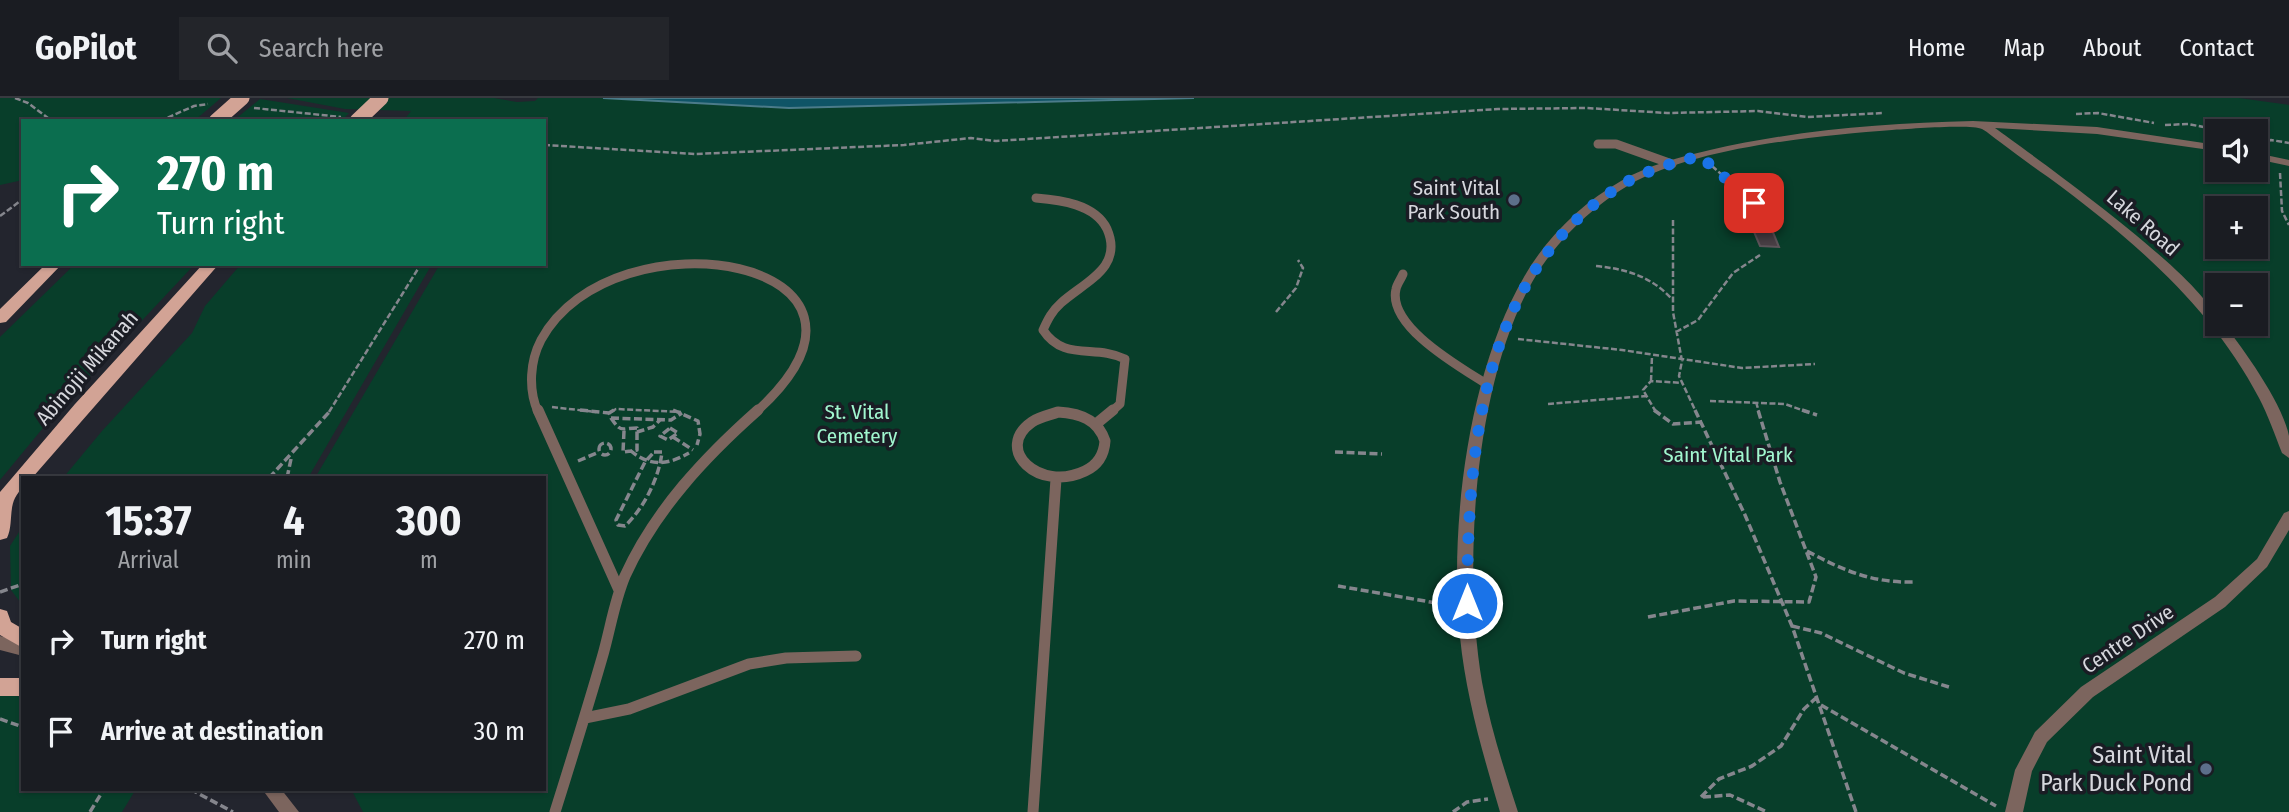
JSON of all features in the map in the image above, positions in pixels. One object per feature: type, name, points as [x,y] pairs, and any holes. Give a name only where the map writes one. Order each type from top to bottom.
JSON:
[{"type":"main road","points":[[350,119],[381,98]]},
{"type":"main road","points":[[219,119],[243,102]]},
{"type":"main road","points":[[0,318],[53,266]]},
{"type":"main road","name":"Abinojii Mikanah","points":[[23,476],[81,408],[210,266]]},
{"type":"main road","name":"Abinojii Mikanah","points":[[3,500],[21,479]]},
{"type":"main road","points":[[0,533],[3,500]]},
{"type":"main road","points":[[0,617],[3,627],[21,639]]},
{"type":"main road","points":[[0,687],[21,686]]},
{"type":"street","points":[[1509,812],[1474,680],[1467,608],[1469,506],[1475,445],[1488,385],[1509,315],[1531,274],[1559,239],[1591,208],[1626,182],[1672,164],[1763,142],[1856,128],[1982,125],[2094,132],[2205,146]]},
{"type":"street","name":"Lake Road","points":[[1982,125],[2117,223],[2165,266],[2213,321],[2255,377],[2282,432],[2289,453]]},
{"type":"street","name":"Centre Drive","points":[[2014,812],[2024,770],[2041,737],[2087,692],[2220,602],[2262,563],[2289,517]]},
{"type":"street","points":[[0,643],[21,648]]},
{"type":"street","points":[[0,681],[21,686]]},
{"type":"street","points":[[272,791],[290,812]]},
{"type":"lane","points":[[1598,144],[1616,144],[1672,164]]},
{"type":"lane","points":[[1036,198],[1057,200],[1093,213],[1108,229],[1114,248],[1095,278],[1049,312],[1044,330],[1057,347],[1072,351],[1117,354],[1125,359],[1120,404],[1096,424]]},
{"type":"lane","points":[[555,812],[585,718],[619,590],[646,537],[706,459],[789,379],[803,351],[806,335],[804,317],[796,300],[782,286],[737,266],[680,263],[651,267],[620,278],[570,306],[554,321],[535,352],[531,380],[538,412],[619,590]]},
{"type":"lane","points":[[1403,274],[1396,283],[1394,294],[1407,327],[1488,385]]},
{"type":"lane","points":[[1058,412],[1086,417],[1103,433],[1106,444],[1103,455],[1096,465],[1072,478],[1056,479],[1042,477],[1021,462],[1017,440],[1022,430],[1044,415],[1058,412]]},
{"type":"lane","points":[[1033,812],[1056,479]]},
{"type":"lane","points":[[585,718],[629,709],[749,664],[786,658],[856,656]]},
{"type":"path","points":[[15,98],[49,119]]},
{"type":"path","points":[[243,102],[350,119]]},
{"type":"path","points":[[165,119],[194,106],[219,105]]},
{"type":"path","points":[[546,145],[695,154],[759,149],[904,145],[971,138],[1007,140],[1519,108],[1587,108],[1667,113],[1758,111],[1807,117],[1894,114]]},
{"type":"path","points":[[2068,115],[2090,112],[2168,126],[2188,124],[2205,127]]},
{"type":"path","points":[[2268,140],[2289,142]]},
{"type":"path","points":[[1700,156],[1754,203],[1759,213]]},
{"type":"path","points":[[2284,162],[2282,211],[2289,225]]},
{"type":"path","points":[[0,216],[21,200]]},
{"type":"path","points":[[1673,219],[1673,300],[1682,361],[1679,376],[1782,603],[1856,812]]},
{"type":"path","points":[[1676,332],[1699,320],[1733,273],[1760,255]]},
{"type":"path","points":[[1276,312],[1296,288],[1303,268],[1298,260]]},
{"type":"path","points":[[271,476],[335,405],[420,266]]},
{"type":"path","points":[[1596,266],[1634,271],[1662,288],[1673,300]]},
{"type":"path","points":[[1502,337],[1742,368],[1815,364]]},
{"type":"path","points":[[1652,356],[1651,381],[1643,390],[1658,416],[1681,427],[1702,422]]},
{"type":"path","points":[[1651,381],[1683,383]]},
{"type":"path","points":[[1548,404],[1646,396]]},
{"type":"path","points":[[1710,401],[1785,404],[1817,415]]},
{"type":"path","points":[[1648,617],[1734,601],[1809,602],[1816,577],[1780,482],[1756,402]]},
{"type":"path","points":[[538,412],[564,406],[610,415],[660,420],[671,420],[682,413]]},
{"type":"path","points":[[610,415],[617,409],[678,410],[698,421],[701,428],[699,443],[680,458],[661,464],[645,462],[631,451]]},
{"type":"path","points":[[610,415],[613,423],[624,431]]},
{"type":"path","points":[[637,432],[655,425],[660,420]]},
{"type":"path","points":[[655,425],[666,432],[670,428],[678,433],[673,436],[706,459]]},
{"type":"path","points":[[637,428],[637,450],[623,452],[624,431],[637,428]]},
{"type":"path","points":[[599,453],[603,445],[609,444],[612,448]]},
{"type":"path","points":[[564,467],[599,453],[607,454],[612,448],[623,446]]},
{"type":"path","points":[[658,451],[662,452],[661,464],[633,520],[621,526],[616,520],[645,462],[658,451]]},
{"type":"path","points":[[1335,452],[1382,454]]},
{"type":"path","points":[[286,476],[291,457]]},
{"type":"path","points":[[1807,551],[1855,576],[1886,584],[1913,582]]},
{"type":"path","points":[[0,592],[21,585]]},
{"type":"path","points":[[1338,586],[1467,608]]},
{"type":"path","points":[[1791,626],[1821,633],[1904,673],[1949,687]]},
{"type":"path","points":[[1767,812],[1730,794],[1701,797],[1718,779],[1752,766],[1781,746],[1804,709],[1816,697]]},
{"type":"path","points":[[1819,704],[2007,812]]},
{"type":"path","points":[[0,719],[21,726]]},
{"type":"path","points":[[90,812],[103,791]]},
{"type":"path","points":[[194,791],[233,812]]},
{"type":"path","points":[[1454,812],[1467,803],[1504,797]]},
{"type":"green space","points":[[0,98],[221,98],[196,119],[21,119],[21,180],[0,185]]},
{"type":"green space","name":"Saint Vital Park","points":[[287,98],[494,98],[517,102],[535,101],[538,98],[603,98],[789,108],[1194,98],[2239,98],[2289,105],[2289,812],[363,812],[352,791],[546,791],[546,476],[316,476],[439,266],[546,266],[546,119],[405,119],[411,111],[345,109]]},
{"type":"green space","points":[[260,99],[349,113],[343,119],[235,119]]},
{"type":"green space","points":[[73,266],[193,266],[57,411],[0,480],[0,337]]},
{"type":"green space","points":[[239,266],[431,266],[309,476],[65,476],[192,333],[205,306]]},
{"type":"green space","points":[[21,529],[21,603],[11,590],[10,546]]},
{"type":"green space","points":[[0,696],[21,697],[21,791],[135,791],[122,812],[0,812]]},
{"type":"water","points":[[603,98],[1194,98],[789,108]]},
{"type":"building","points":[[1749,220],[1768,220],[1779,247],[1760,246]]},
{"type":"place","name":"Saint Vital Park South","points":[[1514,200]]},
{"type":"place","name":"Saint Vital Park Duck Pond","points":[[2206,769]]},
{"type":"route","points":[[1467,603],[1467,530],[1475,445],[1492,369],[1509,315],[1531,274],[1559,239],[1591,208],[1626,182],[1668,166],[1700,156],[1754,203]]},
{"type":"park label","name":"St. Vital Cemetery","points":[[857,424]]}]
